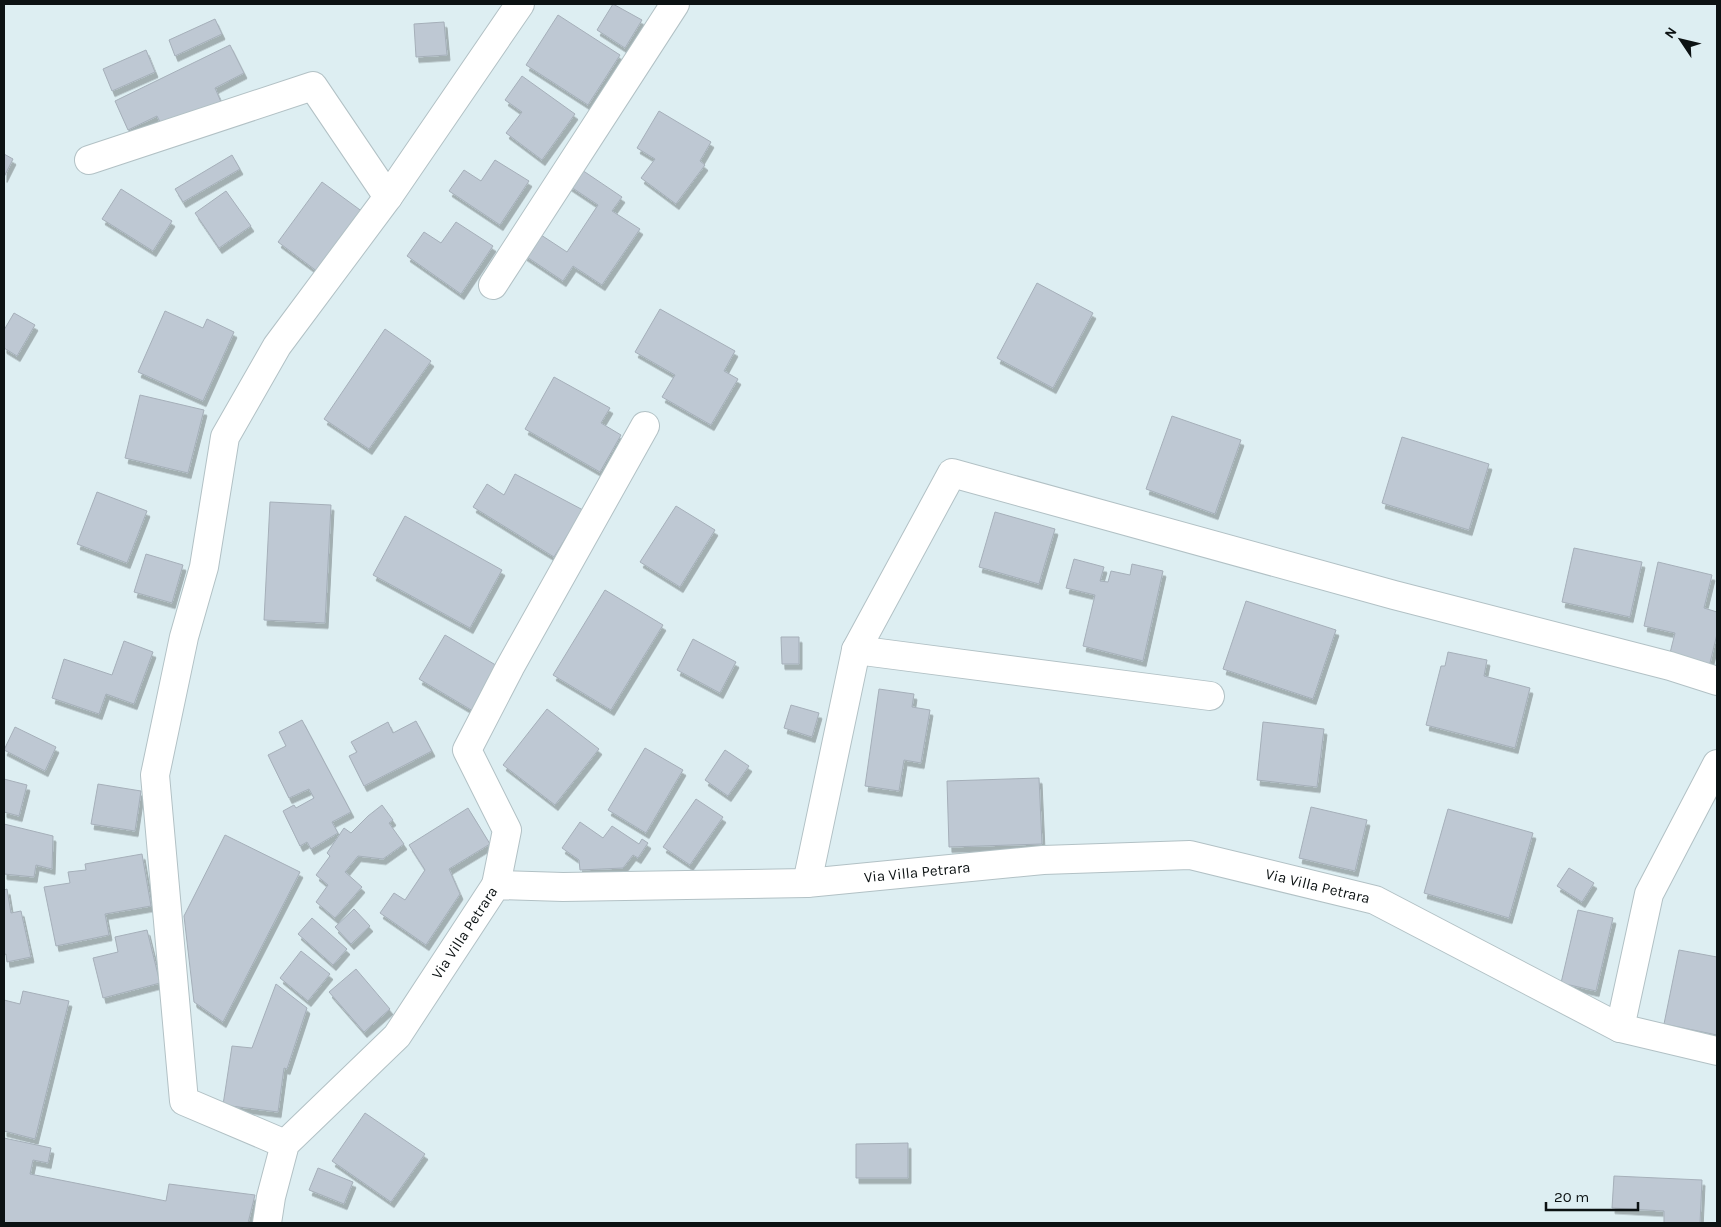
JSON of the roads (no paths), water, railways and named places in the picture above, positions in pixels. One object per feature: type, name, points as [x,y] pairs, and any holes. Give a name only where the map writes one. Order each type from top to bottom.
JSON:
[{"type":"street","points":[[267,1223],[270,1197],[285,1144],[184,1101],[154,775],[184,637],[204,567],[226,437],[277,346],[388,197],[520,4]]},
{"type":"street","points":[[493,285],[676,4]]},
{"type":"street","points":[[89,160],[313,86],[388,197]]},
{"type":"street","points":[[496,884],[507,830],[467,750],[510,667],[645,426]]},
{"type":"street","points":[[807,883],[856,650],[952,473],[1394,595],[1670,666],[1717,681]]},
{"type":"street","points":[[856,650],[1210,696]]},
{"type":"street","points":[[1620,1028],[1649,894],[1717,764]]},
{"type":"street","name":"Via Villa Petrara","points":[[285,1144],[397,1036],[496,884],[563,887],[807,883],[1043,860],[1190,855],[1375,900],[1620,1028],[1717,1051]]}]
